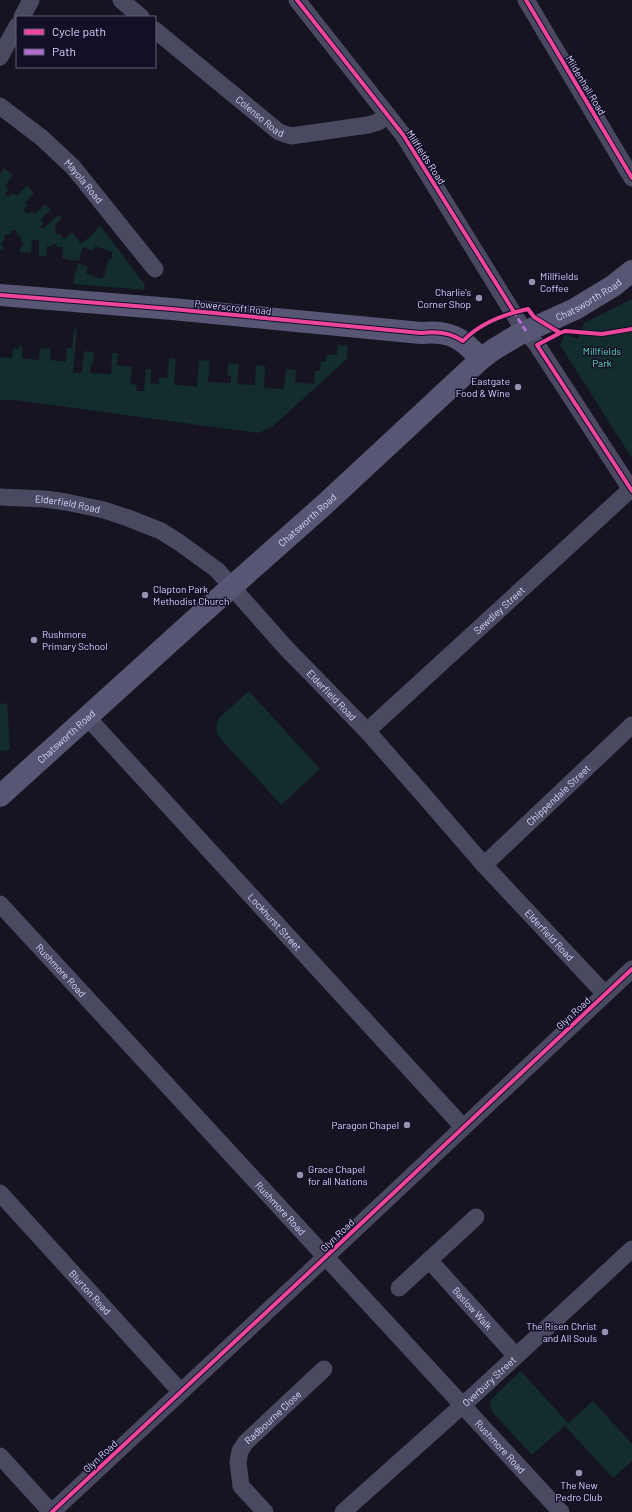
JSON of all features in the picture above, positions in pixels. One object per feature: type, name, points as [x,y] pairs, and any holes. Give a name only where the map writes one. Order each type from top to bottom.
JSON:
[{"type":"street","points":[[23,16],[31,0]]},
{"type":"street","points":[[122,0],[140,16]]},
{"type":"street","name":"Millfields Road","points":[[297,0],[404,136],[526,331],[537,345],[632,490]]},
{"type":"street","name":"Mildenhall Road","points":[[526,0],[632,178]]},
{"type":"street","points":[[0,58],[16,28]]},
{"type":"street","name":"Colenso Road","points":[[156,31],[279,132],[290,136],[368,125],[378,122],[388,115]]},
{"type":"street","name":"Mayola Road","points":[[0,106],[42,138],[73,167],[155,269]]},
{"type":"street","name":"Chatsworth Road","points":[[0,796],[325,504],[481,359],[505,342],[575,309],[613,286],[632,271]]},
{"type":"street","name":"Powerscroft Road","points":[[0,295],[180,310],[421,333],[443,332],[460,339],[481,359]]},
{"type":"street","name":"Sewdley Street","points":[[366,731],[632,490]]},
{"type":"street","name":"Elderfield Road","points":[[0,497],[45,499],[66,502],[104,510],[128,518],[161,532],[180,543],[217,570],[286,648],[366,731],[484,865],[605,994]]},
{"type":"street","name":"Lockhurst Street","points":[[87,717],[464,1127]]},
{"type":"street","name":"Chippendale Street","points":[[484,865],[632,726]]},
{"type":"street","name":"Rushmore Road","points":[[0,904],[561,1512]]},
{"type":"street","name":"Glyn Road","points":[[51,1512],[326,1257],[605,994],[630,974]]},
{"type":"street","name":"Blurton Road","points":[[0,1193],[180,1391]]},
{"type":"street","points":[[399,1288],[476,1217]]},
{"type":"street","name":"Overbury Street","points":[[343,1512],[463,1405],[632,1248]]},
{"type":"street","name":"Baslow Walk","points":[[429,1260],[516,1356]]},
{"type":"street","name":"Radbourne Close","points":[[265,1512],[241,1486],[238,1462],[240,1451],[246,1442],[324,1370]]},
{"type":"street","points":[[0,1456],[51,1512]]},
{"type":"green space","points":[[4,168],[13,175],[5,186],[9,189],[5,194],[9,197],[13,193],[17,196],[27,185],[34,193],[25,203],[27,206],[23,210],[28,214],[32,211],[35,214],[45,204],[51,210],[41,219],[44,223],[40,227],[43,229],[58,215],[62,218],[54,226],[57,229],[55,231],[58,235],[60,234],[64,239],[72,232],[81,244],[96,231],[95,230],[100,225],[145,285],[144,290],[73,284],[78,263],[88,267],[86,273],[102,279],[106,273],[105,271],[109,259],[112,258],[112,252],[95,246],[93,251],[83,247],[79,261],[62,258],[63,247],[57,247],[57,244],[47,246],[46,256],[39,256],[39,241],[37,239],[32,241],[31,253],[20,252],[20,247],[23,246],[21,236],[17,235],[16,230],[12,230],[10,235],[5,234],[4,241],[1,245],[3,246],[3,250],[0,250],[0,174]]},
{"type":"green space","name":"Millfields Park","points":[[632,299],[632,458],[560,345],[565,334],[578,339],[584,323]]},
{"type":"green space","points":[[74,329],[77,329],[73,373],[82,373],[84,351],[94,352],[93,364],[91,363],[90,373],[111,374],[112,353],[118,353],[117,365],[132,367],[130,384],[137,385],[136,391],[144,391],[146,369],[151,369],[150,383],[159,384],[159,378],[167,378],[169,358],[176,359],[174,385],[197,387],[199,360],[210,361],[208,382],[231,383],[231,376],[227,376],[228,363],[239,364],[237,384],[255,385],[256,365],[265,366],[264,388],[284,389],[286,369],[296,370],[295,382],[314,384],[315,371],[320,371],[321,361],[326,362],[326,355],[337,355],[338,345],[348,346],[347,359],[272,427],[258,433],[15,400],[0,400],[0,357],[12,358],[13,348],[18,349],[19,345],[22,346],[22,358],[39,360],[40,348],[51,349],[50,360],[66,362],[67,348],[72,348]]},
{"type":"green space","points":[[249,691],[320,769],[281,805],[217,733],[219,718]]},
{"type":"green space","points":[[7,703],[10,750],[0,751],[0,704]]},
{"type":"green space","points":[[521,1371],[568,1423],[532,1455],[492,1412],[490,1400]]},
{"type":"green space","points":[[593,1401],[632,1444],[632,1461],[613,1478],[565,1426]]},
{"type":"marked path","points":[[513,311],[526,331]]},
{"type":"cycle path","points":[[297,0],[404,136],[514,312]]},
{"type":"cycle path","points":[[526,0],[632,178]]},
{"type":"cycle path","points":[[0,295],[172,309],[421,333],[437,332],[448,334],[463,341],[469,335],[493,320],[528,309],[534,317],[560,333],[565,331],[602,334],[632,329]]},
{"type":"cycle path","points":[[560,333],[537,345],[632,491]]},
{"type":"cycle path","points":[[52,1512],[632,969]]},
{"type":"place","name":"Millfields Coffee","points":[[532,282]]},
{"type":"place","name":"Charlie's Corner Shop","points":[[479,298]]},
{"type":"place","name":"Eastgate Food & Wine","points":[[518,387]]},
{"type":"place","name":"Clapton Park Methodist Church","points":[[145,595]]},
{"type":"place","name":"Rushmore Primary School","points":[[34,640]]},
{"type":"place","name":"Paragon Chapel","points":[[407,1125]]},
{"type":"place","name":"Grace Chapel for all Nations","points":[[300,1175]]},
{"type":"place","name":"The Risen Christ and All Souls","points":[[605,1332]]},
{"type":"place","name":"The New Pedro Club","points":[[579,1473]]}]
